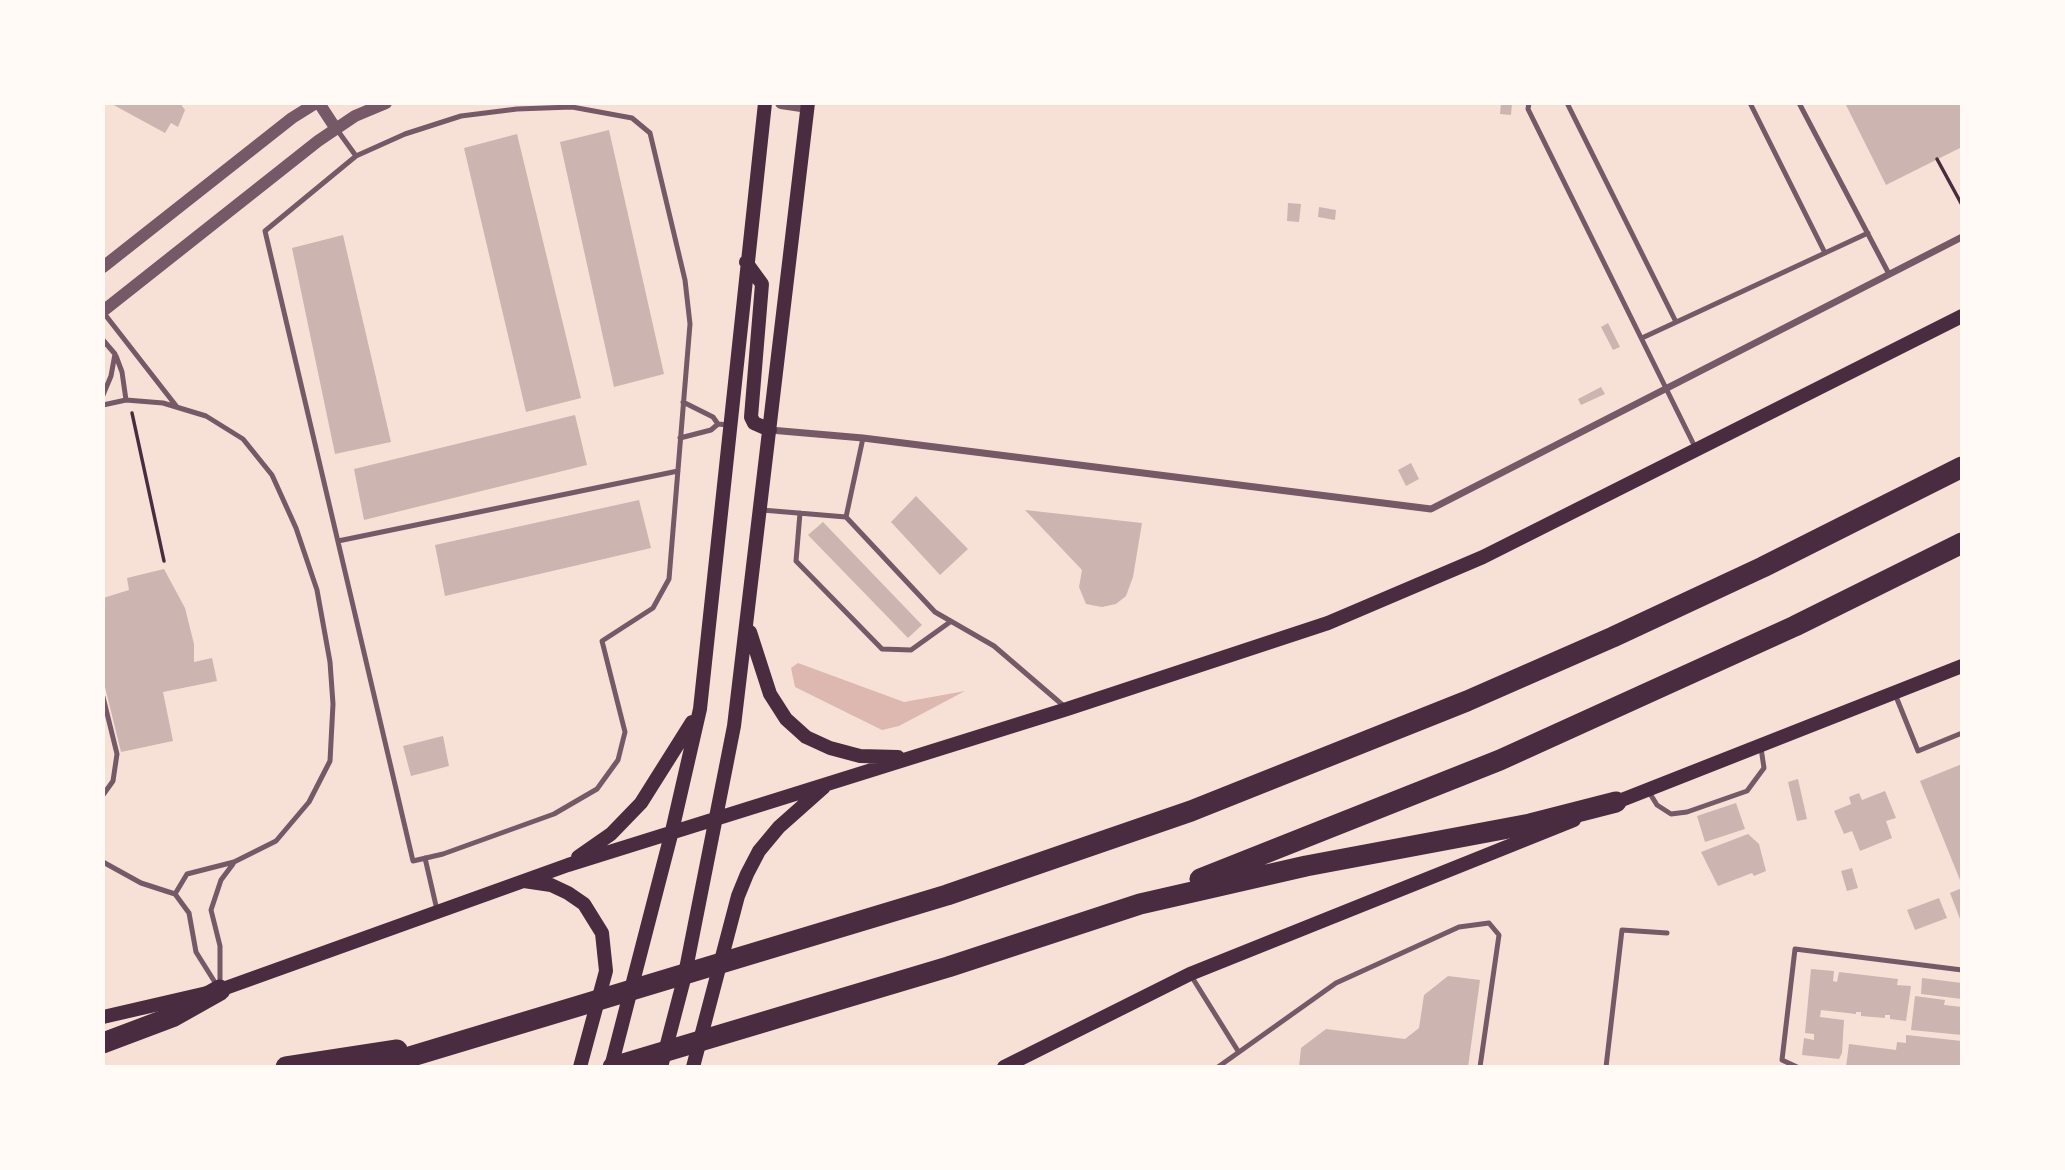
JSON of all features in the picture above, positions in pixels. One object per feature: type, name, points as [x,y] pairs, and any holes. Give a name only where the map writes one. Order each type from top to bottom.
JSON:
[{"type":"highway","points":[[376,1067],[935,899],[1082,850],[1338,754],[1613,637],[1763,568],[1962,467]]},
{"type":"highway","points":[[612,1067],[947,967],[1140,904],[1500,760],[1782,632],[1962,543]]},
{"type":"highway","points":[[1140,904],[1306,866],[1530,824],[1616,802]]},
{"type":"highway","points":[[103,1043],[172,1017],[220,990]]},
{"type":"highway","points":[[286,1067],[454,1042]]},
{"type":"main road","points":[[612,1067],[700,709],[723,424],[765,103]]},
{"type":"main road","points":[[661,1067],[684,979],[718,817],[748,624],[808,105]]},
{"type":"main road","points":[[746,262],[762,284],[751,416],[754,424],[769,430]]},
{"type":"main road","points":[[103,1017],[220,990],[568,864],[1067,709],[1328,623],[1483,557],[1962,316]]},
{"type":"main road","points":[[748,624],[770,694],[786,719],[806,737],[830,748],[860,756],[909,758]]},
{"type":"main road","points":[[1004,1067],[1024,1061],[1191,974],[1518,845],[1648,789],[1962,666]]},
{"type":"main road","points":[[568,864],[611,834],[641,803],[667,766],[700,709]]},
{"type":"main road","points":[[693,1067],[738,896],[747,874],[759,851],[779,827],[831,782]]},
{"type":"main road","points":[[523,881],[551,885],[568,893],[583,904],[602,933],[606,971],[580,1067]]},
{"type":"street","points":[[103,267],[292,118],[317,103],[336,129]]},
{"type":"street","points":[[103,312],[336,129],[355,116],[386,103]]},
{"type":"street","points":[[780,103],[808,105]]},
{"type":"street","points":[[769,430],[863,438],[1431,509],[1962,237]]},
{"type":"lane","points":[[1528,103],[1528,109],[1696,449]]},
{"type":"lane","points":[[1567,103],[1676,322]]},
{"type":"lane","points":[[1750,103],[1825,253]]},
{"type":"lane","points":[[1799,103],[1889,274]]},
{"type":"lane","points":[[572,107],[632,118],[650,133],[685,280],[690,324],[669,579],[653,608],[602,641],[625,732],[618,760],[597,789],[554,814],[413,861],[265,231],[356,156],[405,134],[461,116],[572,107]]},
{"type":"lane","points":[[336,129],[356,156]]},
{"type":"lane","points":[[1642,338],[1868,233]]},
{"type":"lane","points":[[103,312],[177,407]]},
{"type":"lane","points":[[103,340],[115,354],[122,372],[126,400]]},
{"type":"lane","points":[[103,395],[111,376],[115,354]]},
{"type":"lane","points":[[103,405],[126,400],[177,407],[206,416],[243,439],[272,475],[296,528],[317,590],[330,662],[333,704],[330,761],[309,802],[276,841],[234,862],[187,874],[175,894]]},
{"type":"lane","points":[[680,438],[712,430],[723,424],[683,402]]},
{"type":"lane","points":[[846,517],[863,438]]},
{"type":"lane","points":[[338,541],[678,471]]},
{"type":"lane","points":[[762,510],[846,517],[935,612],[994,646],[1067,709]]},
{"type":"lane","points":[[800,513],[796,561],[882,649],[911,650],[950,622]]},
{"type":"lane","points":[[1894,691],[1918,751],[1962,733]]},
{"type":"lane","points":[[103,697],[117,754],[113,781],[103,795]]},
{"type":"lane","points":[[1648,789],[1657,805],[1671,814],[1687,813],[1747,791],[1764,768],[1761,746]]},
{"type":"lane","points":[[425,858],[437,912]]},
{"type":"lane","points":[[103,862],[141,883],[175,894],[189,914],[196,952],[220,990]]},
{"type":"lane","points":[[220,990],[220,946],[211,910],[221,880],[234,862]]},
{"type":"lane","points":[[1218,1067],[1336,983],[1459,927],[1489,923],[1499,935],[1480,1067]]},
{"type":"lane","points":[[1606,1067],[1622,930],[1667,933]]},
{"type":"lane","points":[[1797,1067],[1782,1060],[1795,949],[1962,970]]},
{"type":"lane","points":[[1191,974],[1238,1051]]},
{"type":"path","points":[[1937,159],[1962,205]]},
{"type":"path","points":[[132,413],[164,561]]},
{"type":"shaded area","points":[[798,663],[904,702],[965,691],[899,726],[882,730],[795,687],[791,668]]},
{"type":"building","points":[[110,103],[180,103],[185,110],[178,127],[171,123],[165,133]]},
{"type":"building","points":[[1501,103],[1512,103],[1511,115],[1500,114]]},
{"type":"building","points":[[1845,103],[1962,103],[1962,147],[1886,185]]},
{"type":"building","points":[[609,130],[664,374],[614,387],[560,142]]},
{"type":"building","points":[[517,134],[581,398],[526,412],[464,148]]},
{"type":"building","points":[[1288,203],[1301,204],[1299,222],[1287,221]]},
{"type":"building","points":[[1319,207],[1336,210],[1335,220],[1318,217]]},
{"type":"building","points":[[343,235],[391,442],[335,454],[292,248]]},
{"type":"building","points":[[1608,323],[1620,347],[1613,350],[1601,327]]},
{"type":"building","points":[[1601,387],[1605,394],[1581,405],[1578,399]]},
{"type":"building","points":[[575,415],[587,465],[364,520],[354,469]]},
{"type":"building","points":[[1411,463],[1419,479],[1406,486],[1398,470]]},
{"type":"building","points":[[916,496],[968,549],[940,575],[891,522]]},
{"type":"building","points":[[639,500],[651,548],[445,596],[435,545]]},
{"type":"building","points":[[1025,510],[1142,523],[1133,577],[1126,596],[1116,604],[1102,607],[1086,604],[1079,587],[1082,570]]},
{"type":"building","points":[[823,522],[922,625],[908,638],[808,535]]},
{"type":"building","points":[[164,569],[185,608],[194,644],[194,662],[212,658],[217,681],[163,692],[173,741],[121,752],[103,679],[103,598],[129,590],[127,578]]},
{"type":"building","points":[[443,736],[449,766],[411,776],[403,746]]},
{"type":"building","points":[[1962,764],[1962,885],[1920,781]]},
{"type":"building","points":[[1798,779],[1807,819],[1797,821],[1788,782]]},
{"type":"building","points":[[1885,791],[1896,818],[1886,821],[1892,838],[1860,851],[1852,831],[1844,834],[1834,811],[1851,804],[1849,797],[1859,793],[1862,800]]},
{"type":"building","points":[[1736,803],[1745,829],[1705,842],[1697,816]]},
{"type":"building","points":[[1748,834],[1759,844],[1766,871],[1754,876],[1752,873],[1718,886],[1701,852]]},
{"type":"building","points":[[1852,868],[1858,888],[1847,891],[1841,871]]},
{"type":"building","points":[[1962,888],[1962,924],[1950,893]]},
{"type":"building","points":[[1939,898],[1947,918],[1915,930],[1907,910]]},
{"type":"building","points":[[1811,969],[1834,971],[1833,981],[1837,982],[1839,972],[1898,979],[1897,985],[1911,986],[1906,1021],[1890,1019],[1890,1015],[1885,1015],[1885,1018],[1861,1016],[1861,1012],[1856,1014],[1821,1010],[1820,1017],[1844,1020],[1842,1053],[1839,1059],[1802,1055],[1804,1038],[1814,1040],[1814,1034],[1805,1033]]},
{"type":"building","points":[[1448,976],[1480,980],[1468,1067],[1299,1067],[1301,1048],[1326,1029],[1405,1039],[1419,1028],[1424,995]]},
{"type":"building","points":[[1922,978],[1962,983],[1962,999],[1921,994]]},
{"type":"building","points":[[1915,996],[1945,1000],[1944,1005],[1962,1007],[1962,1035],[1911,1030]]},
{"type":"building","points":[[1906,1035],[1962,1041],[1962,1067],[1846,1067],[1849,1044],[1896,1050],[1897,1042],[1906,1043]]}]
